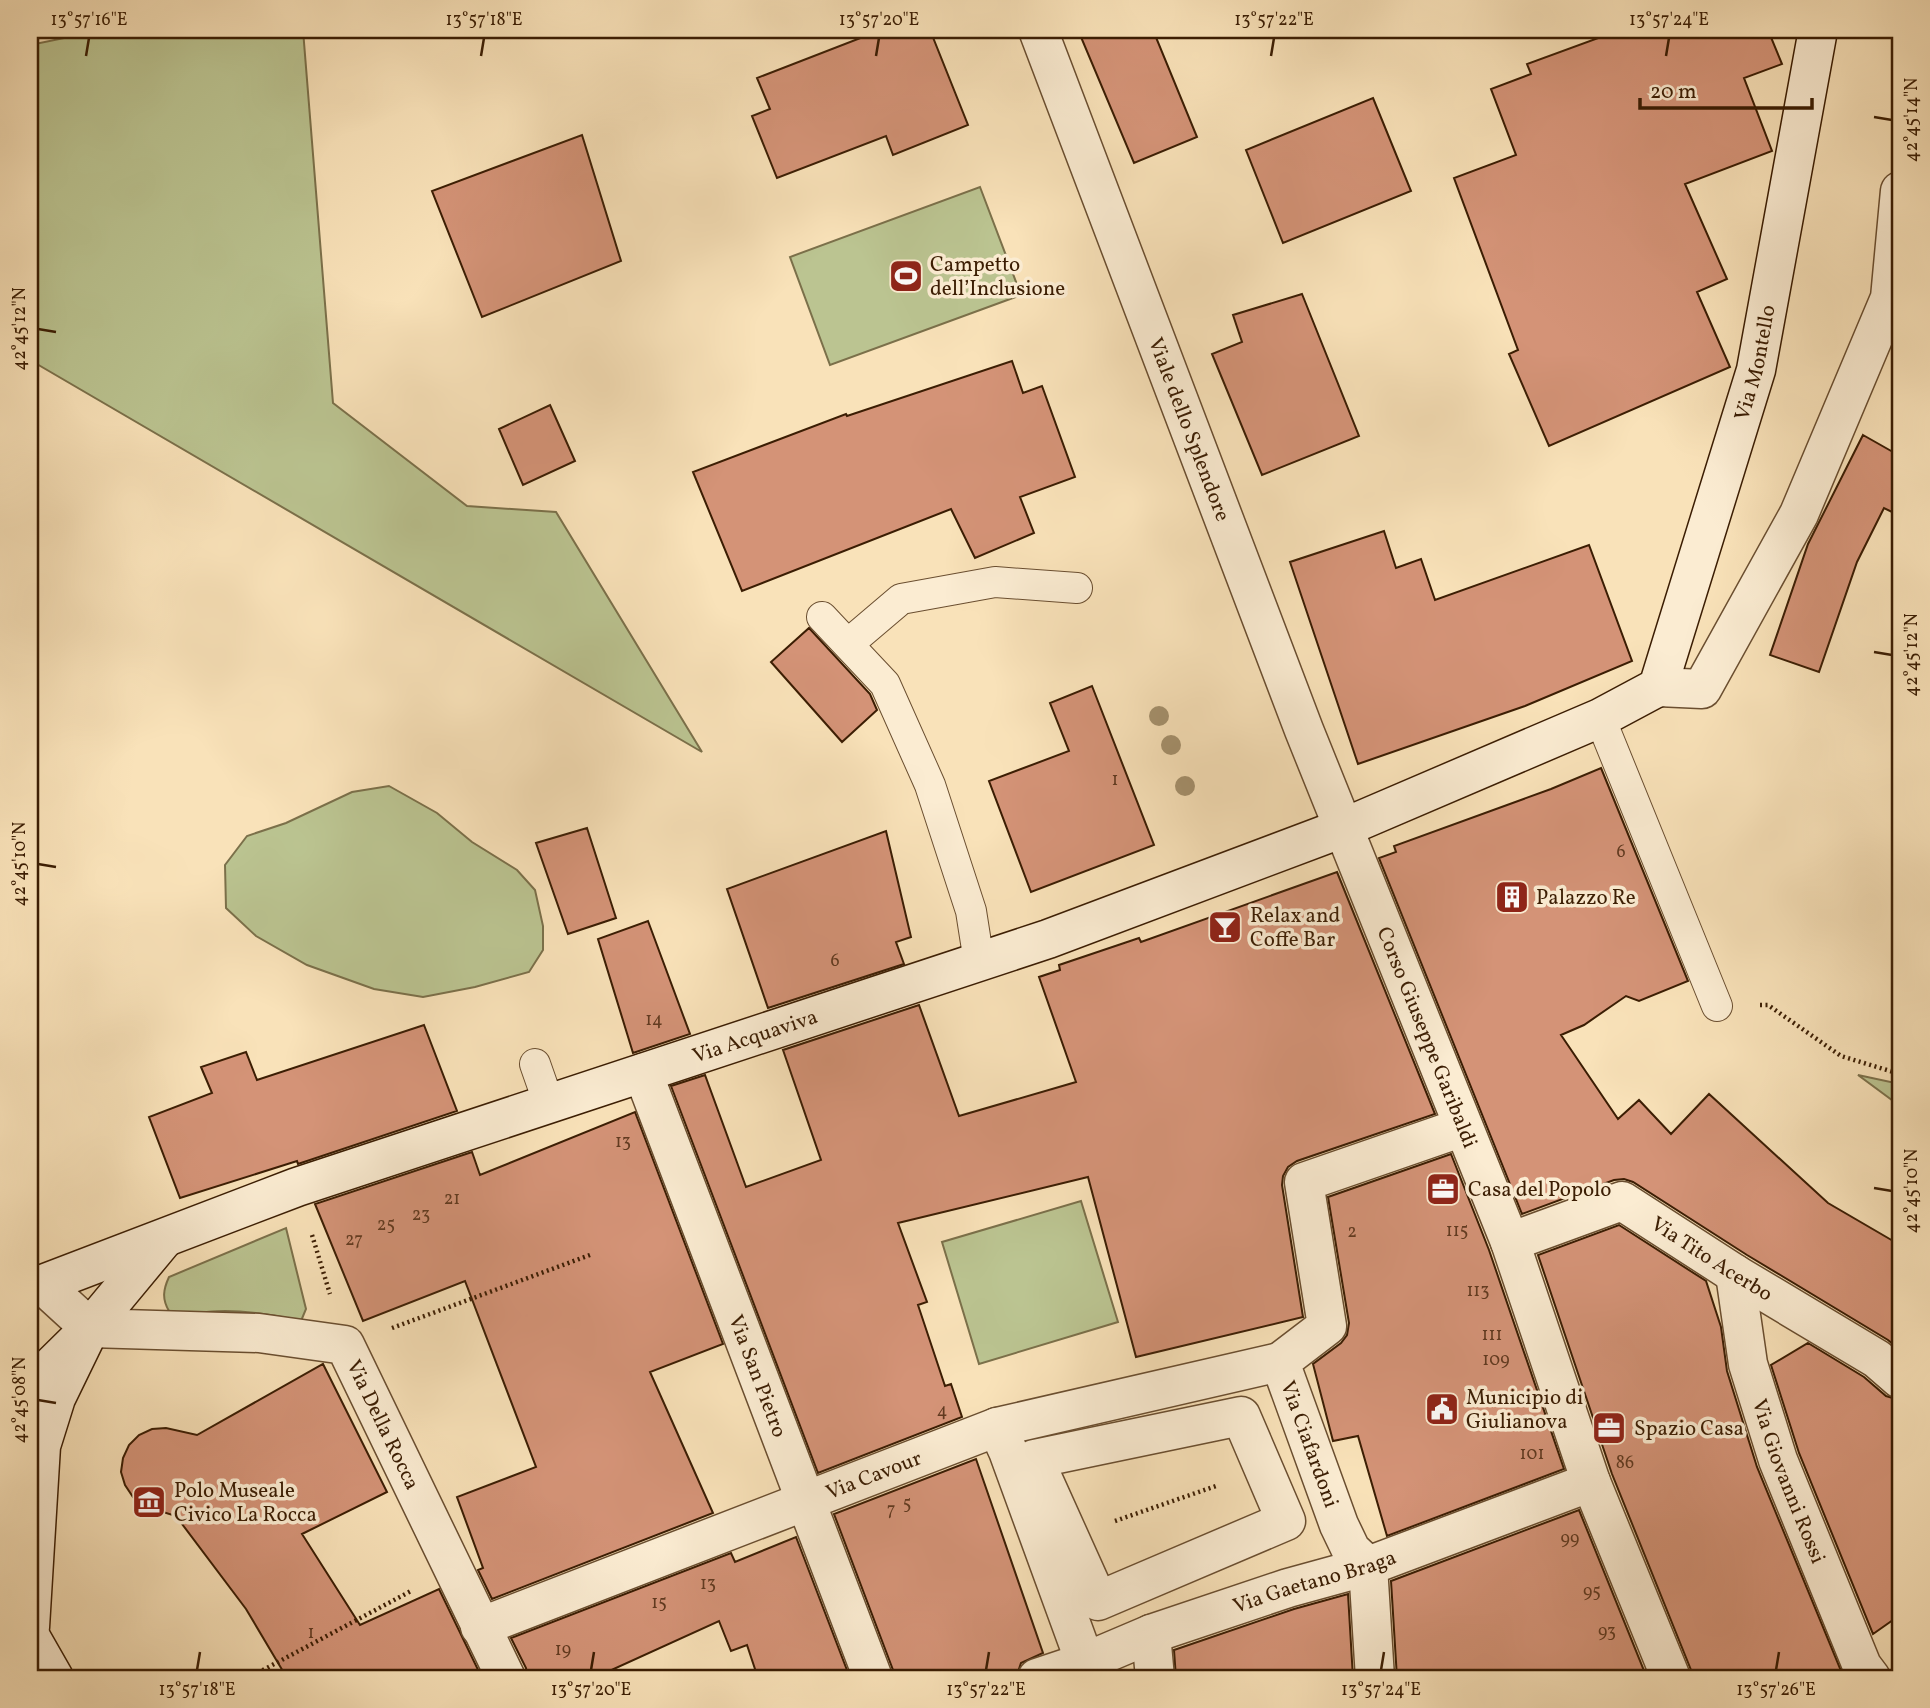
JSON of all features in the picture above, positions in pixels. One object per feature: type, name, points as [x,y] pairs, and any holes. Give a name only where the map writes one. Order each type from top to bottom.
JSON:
[{"type":"street","name":"Viale dello Splendore","points":[[1038,30],[1343,828]]},
{"type":"street","name":"Via Montello","points":[[1658,687],[1756,370],[1818,30]]},
{"type":"street","points":[[1343,828],[1600,718],[1658,687],[1702,689],[1799,514],[1895,301],[1900,191]]},
{"type":"street","name":"Via Acquaviva","points":[[34,1289],[297,1187],[1048,939],[1343,828]]},
{"type":"street","name":"Corso Giuseppe Garibaldi","points":[[1343,828],[1510,1242],[1591,1482],[1671,1678]]},
{"type":"street","name":"Via San Pietro","points":[[643,1073],[873,1678]]},
{"type":"street","name":"Via Ciafardoni","points":[[1368,1566],[1351,1550],[1339,1525],[1280,1362],[1327,1326],[1304,1182],[1463,1127]]},
{"type":"street","name":"Via Tito Acerbo","points":[[1510,1242],[1622,1201],[1735,1274],[1877,1359],[1900,1379]]},
{"type":"street","name":"Via Acquaviva","points":[[30,1387],[90,1328],[164,1238]]},
{"type":"street","name":"Via Giovanni Rossi","points":[[1735,1274],[1748,1364],[1778,1460],[1862,1666],[1871,1678]]},
{"type":"street","points":[[34,1289],[90,1328]]},
{"type":"street","name":"Via Acquaviva","points":[[30,1627],[41,1446],[56,1398],[90,1328]]},
{"type":"street","name":"Via Della Rocca","points":[[90,1328],[259,1333],[345,1345],[506,1678]]},
{"type":"street","name":"Via Cavour","points":[[480,1627],[997,1427],[1280,1362]]},
{"type":"street","points":[[1241,1416],[1264,1470],[1286,1521],[1098,1601],[1034,1459],[1241,1416]]},
{"type":"street","points":[[997,1427],[1085,1662]]},
{"type":"street","name":"Via Gaetano Braga","points":[[1037,1678],[1085,1662],[1151,1634],[1288,1588],[1368,1566],[1591,1482]]},
{"type":"street","points":[[1368,1566],[1375,1678]]},
{"type":"street","points":[[1151,1634],[1155,1678]]},
{"type":"street","points":[[30,1636],[54,1678]]},
{"type":"lane","points":[[848,644],[901,599],[995,582],[1077,588]]},
{"type":"lane","points":[[822,617],[885,684],[930,785],[971,911],[979,962]]},
{"type":"lane","points":[[1600,718],[1717,1006]]},
{"type":"lane","points":[[535,1064],[549,1104]]},
{"type":"path","points":[[1717,1006],[1769,1005],[1841,1056],[1900,1074]]},
{"type":"path","points":[[297,1187],[345,1345],[590,1255]]},
{"type":"path","points":[[1114,1534],[1113,1521],[1264,1470]]},
{"type":"path","points":[[248,1678],[452,1570]]},
{"type":"green space","points":[[103,30],[303,30],[333,403],[467,506],[556,512],[702,752],[30,360],[30,45]]},
{"type":"green space","name":"Campetto dell’Inclusione","points":[[980,187],[1021,295],[830,365],[790,257]]},
{"type":"green space","points":[[389,786],[437,813],[472,842],[517,870],[535,890],[543,926],[543,950],[529,972],[475,987],[423,997],[374,989],[307,965],[256,936],[226,908],[225,865],[247,836],[286,823],[352,792]]},
{"type":"green space","points":[[1858,1075],[1900,1084],[1900,1106]]},
{"type":"green space","points":[[1081,1201],[1118,1322],[979,1364],[942,1242]]},
{"type":"green space","points":[[286,1228],[306,1309],[301,1321],[244,1312],[169,1311],[164,1294],[169,1277]]},
{"type":"building","points":[[881,30],[930,30],[968,125],[893,155],[886,136],[777,178],[752,116],[770,109],[757,78]]},
{"type":"building","points":[[1078,30],[1153,30],[1197,137],[1134,163]]},
{"type":"building","points":[[1620,30],[1768,30],[1782,64],[1744,78],[1772,151],[1685,184],[1727,279],[1697,292],[1730,367],[1549,446],[1509,354],[1518,350],[1454,178],[1516,155],[1491,89],[1531,74],[1527,64]]},
{"type":"building","points":[[1373,98],[1411,191],[1283,243],[1246,150]]},
{"type":"building","points":[[582,135],[621,261],[482,317],[432,191]]},
{"type":"building","points":[[1302,294],[1359,436],[1262,475],[1212,354],[1242,342],[1233,315]]},
{"type":"building","points":[[1012,361],[1023,393],[1042,386],[1075,477],[1020,497],[1034,533],[975,558],[951,509],[742,591],[693,472],[846,414],[847,416]]},
{"type":"building","points":[[550,405],[575,461],[523,485],[499,429]]},
{"type":"building","points":[[1863,435],[1900,456],[1900,516],[1884,508],[1857,562],[1819,672],[1770,655],[1808,544]]},
{"type":"building","points":[[1384,531],[1396,568],[1421,559],[1435,600],[1589,545],[1632,661],[1525,706],[1358,764],[1290,562]]},
{"type":"building","points":[[809,628],[870,694],[877,710],[842,742],[771,662]]},
{"type":"building","points":[[1092,686],[1154,845],[1031,892],[989,781],[1069,751],[1050,703]]},
{"type":"building","points":[[1601,768],[1688,981],[1639,1001],[1626,996],[1584,1025],[1561,1035],[1618,1119],[1639,1100],[1671,1134],[1709,1094],[1828,1203],[1900,1245],[1900,1350],[1633,1182],[1614,1180],[1522,1214],[1379,858],[1396,852],[1394,846]]},
{"type":"building","points":[[587,828],[616,918],[568,934],[536,843]]},
{"type":"building","points":[[886,831],[911,937],[896,942],[904,964],[768,1008],[727,889]]},
{"type":"building","points":[[1337,872],[1435,1114],[1297,1161],[1288,1167],[1282,1185],[1303,1317],[1136,1357],[1088,1177],[898,1223],[927,1302],[918,1305],[945,1386],[951,1384],[962,1417],[818,1473],[671,1086],[705,1075],[746,1187],[821,1160],[783,1050],[919,1005],[959,1116],[1076,1082],[1039,977],[1060,970],[1059,965],[1139,938],[1141,942]]},
{"type":"building","points":[[648,921],[690,1034],[633,1053],[598,939]]},
{"type":"building","points":[[424,1025],[457,1111],[298,1164],[297,1161],[180,1198],[149,1117],[212,1093],[201,1067],[246,1052],[257,1080]]},
{"type":"building","points":[[635,1112],[723,1344],[650,1372],[713,1513],[492,1599],[478,1570],[483,1568],[457,1497],[536,1467],[465,1281],[363,1321],[315,1204],[472,1152],[480,1175]]},
{"type":"building","name":"Municipio di Giulianova","points":[[1451,1154],[1489,1250],[1564,1469],[1387,1536],[1358,1436],[1333,1441],[1313,1364],[1341,1343],[1347,1335],[1349,1323],[1328,1197]]},
{"type":"building","points":[[1619,1225],[1706,1281],[1721,1327],[1727,1371],[1757,1467],[1844,1678],[1692,1678],[1612,1474],[1538,1255]]},
{"type":"building","points":[[1808,1343],[1864,1377],[1886,1396],[1900,1400],[1900,1615],[1873,1634],[1799,1453],[1771,1365]]},
{"type":"building","points":[[323,1364],[387,1492],[302,1534],[360,1625],[439,1589],[482,1678],[287,1678],[246,1609],[176,1516],[144,1506],[133,1497],[125,1485],[121,1472],[123,1458],[129,1445],[139,1435],[152,1429],[166,1428],[197,1435]]},
{"type":"building","points":[[976,1459],[1043,1653],[1021,1663],[1016,1678],[894,1678],[834,1514]]},
{"type":"building","points":[[1579,1510],[1647,1678],[1397,1678],[1391,1581]]},
{"type":"building","points":[[796,1537],[850,1678],[758,1678],[747,1645],[731,1651],[719,1621],[594,1678],[528,1678],[511,1638],[731,1553],[735,1562]]},
{"type":"building","points":[[1348,1594],[1353,1678],[1176,1678],[1174,1650],[1294,1609]]},
{"type":"place","name":"Campetto dell’Inclusione","points":[[906,276]]},
{"type":"place","name":"Palazzo Re","points":[[1512,897]]},
{"type":"place","name":"Relax and Coffe Bar","points":[[1225,927]]},
{"type":"place","name":"Casa del Popolo","points":[[1443,1189]]},
{"type":"place","name":"Municipio di Giulianova","points":[[1442,1409]]},
{"type":"place","name":"Spazio Casa","points":[[1609,1428]]},
{"type":"place","name":"Polo Museale Civico La Rocca","points":[[149,1502]]}]
